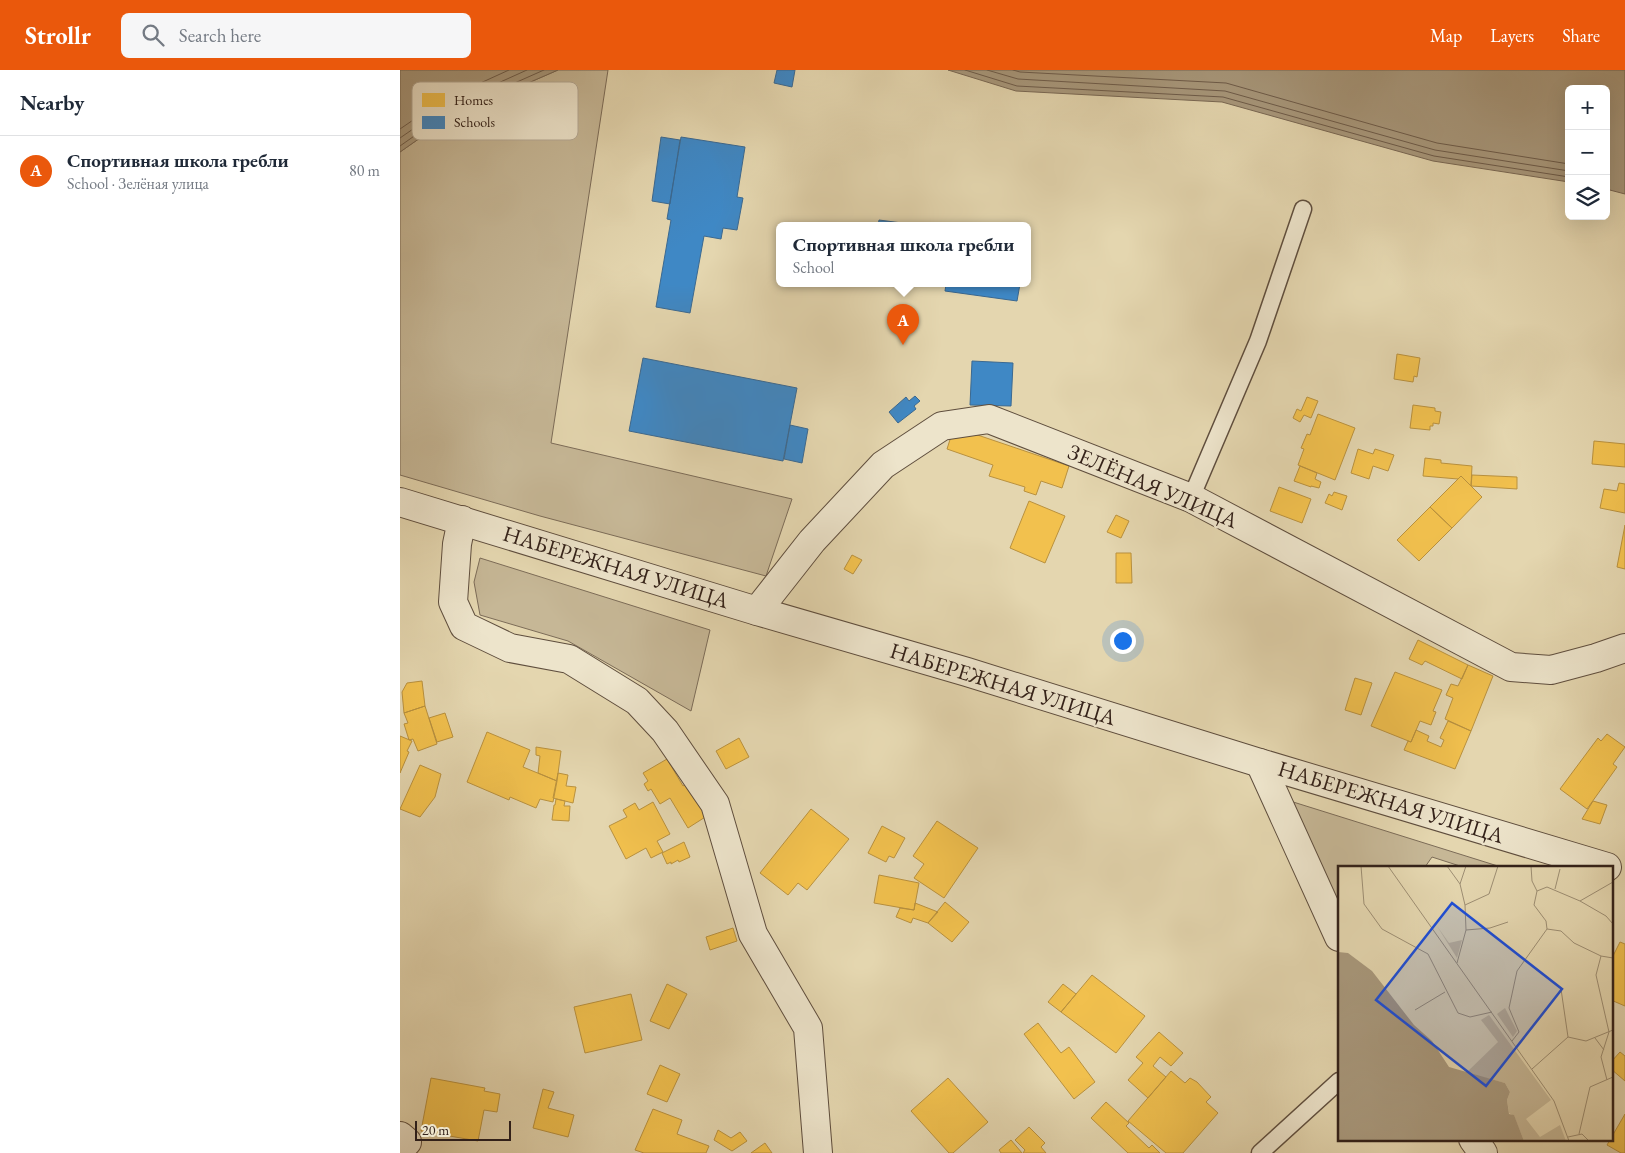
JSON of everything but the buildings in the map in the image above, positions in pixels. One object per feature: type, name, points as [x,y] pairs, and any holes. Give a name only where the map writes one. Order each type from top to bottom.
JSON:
[{"type":"street","name":"ЗЕЛЁНАЯ УЛИЦА","points":[[757,611],[812,541],[883,465],[942,426],[989,419],[1191,498],[1511,667],[1551,670],[1625,648]]},
{"type":"street","name":"НАБЕРЕЖНАЯ УЛИЦА","points":[[400,502],[1604,866]]},
{"type":"street","points":[[462,520],[457,544],[453,602],[464,626],[510,648],[569,659],[636,701],[665,730],[715,804],[754,934],[808,1028],[818,1153]]},
{"type":"street","points":[[1260,763],[1338,934]]},
{"type":"street","points":[[1612,868],[1625,872]]},
{"type":"street","points":[[1474,1140],[1483,1153]]},
{"type":"lane","points":[[1191,498],[1258,341],[1303,209]]},
{"type":"lane","points":[[1260,1153],[1338,1082]]},
{"type":"shaded area","points":[[558,70],[608,70],[551,443],[792,499],[766,576],[540,516],[400,475],[400,152],[417,140],[578,140],[578,82],[530,82]]},
{"type":"shaded area","points":[[480,558],[710,630],[691,711],[568,641],[480,615],[474,582]]},
{"type":"shaded area","points":[[1290,801],[1498,866],[1460,866],[1432,857],[1426,866],[1338,866],[1338,908]]},
{"type":"water","points":[[400,70],[558,70],[530,82],[412,82],[412,140],[417,140],[400,152]]},
{"type":"water","points":[[948,70],[1625,70],[1625,194],[1610,190],[1610,85],[1565,85],[1565,181],[1433,161],[1222,102],[1016,91]]},
{"type":"place","name":"Спортивная школа гребли","points":[[903,345]]}]
